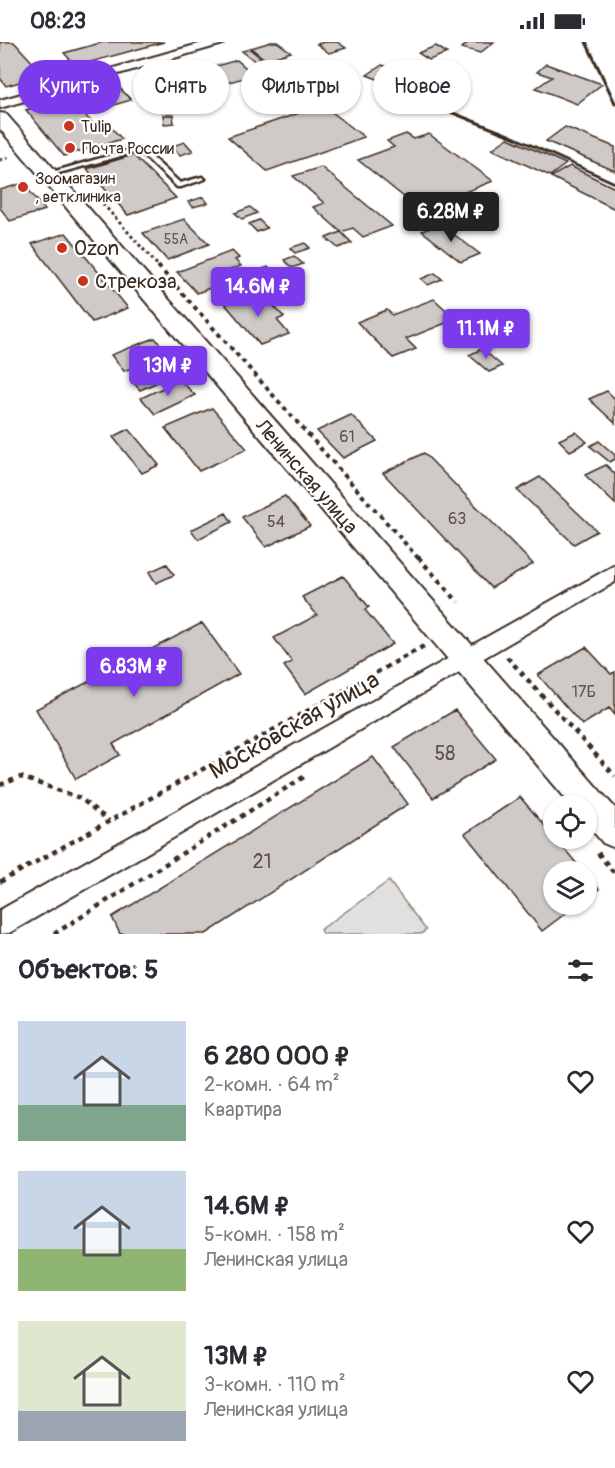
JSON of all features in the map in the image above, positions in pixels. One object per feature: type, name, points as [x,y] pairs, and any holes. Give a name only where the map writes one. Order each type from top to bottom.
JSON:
[{"type":"main road","name":"Ленинская улица","points":[[0,118],[59,170],[464,660],[615,832]]},
{"type":"street","points":[[0,104],[219,42]]},
{"type":"street","name":"Московская улица","points":[[0,924],[615,573]]},
{"type":"lane","points":[[59,170],[136,150],[143,152],[173,183],[179,186],[202,179]]},
{"type":"path","points":[[59,170],[458,602]]},
{"type":"path","points":[[0,882],[428,645]]},
{"type":"path","points":[[507,657],[615,776]]},
{"type":"path","points":[[54,934],[309,774]]},
{"type":"path","points":[[0,785],[21,777],[80,798],[109,822]]},
{"type":"shaded area","points":[[389,881],[426,930],[421,934],[323,934],[320,930]]},
{"type":"building","points":[[0,42],[14,42],[30,60],[18,60],[18,83],[6,86],[0,78]]},
{"type":"building","points":[[104,42],[164,42],[98,60],[70,60],[64,53]]},
{"type":"building","points":[[277,42],[291,52],[266,60],[251,48]]},
{"type":"building","points":[[337,42],[346,48],[329,53],[317,44]]},
{"type":"building","points":[[469,42],[494,42],[480,53],[462,48]]},
{"type":"building","points":[[436,46],[447,53],[429,60],[418,53]]},
{"type":"building","points":[[250,49],[263,60],[253,60],[242,51]]},
{"type":"building","points":[[237,60],[241,64],[241,79],[229,82],[229,62]]},
{"type":"building","points":[[546,64],[602,84],[577,104],[536,88],[552,77],[537,72]]},
{"type":"building","points":[[121,89],[131,100],[121,103]]},
{"type":"building","points":[[29,114],[84,114],[95,126],[107,123],[122,139],[64,156]]},
{"type":"building","points":[[296,114],[335,114],[364,137],[267,171],[228,137]]},
{"type":"building","points":[[163,115],[173,115],[174,123],[164,124]]},
{"type":"building","points":[[565,127],[615,147],[615,171],[546,141]]},
{"type":"building","points":[[406,134],[414,139],[429,134],[493,181],[420,210],[358,160],[394,147],[387,141]]},
{"type":"building","points":[[508,138],[566,164],[550,176],[492,149]]},
{"type":"building","points":[[185,142],[193,151],[180,155],[172,146]]},
{"type":"building","points":[[133,155],[176,198],[128,215],[87,169]]},
{"type":"building","points":[[570,166],[615,188],[615,209],[551,177]]},
{"type":"building","points":[[321,167],[392,226],[363,237],[353,228],[341,232],[313,207],[324,203],[293,176]]},
{"type":"building","points":[[23,183],[45,210],[10,221],[0,208],[0,190]]},
{"type":"building","points":[[203,197],[208,203],[193,207],[188,202]]},
{"type":"building","points":[[250,207],[257,213],[242,219],[235,213]]},
{"type":"building","points":[[184,219],[209,244],[167,260],[143,233]]},
{"type":"building","points":[[259,220],[267,228],[257,232],[249,224]]},
{"type":"building","points":[[440,224],[480,254],[461,262],[422,231]]},
{"type":"building","points":[[341,232],[352,243],[338,248],[326,238]]},
{"type":"building","points":[[66,233],[128,308],[92,322],[32,244]]},
{"type":"building","points":[[305,243],[310,248],[295,253],[290,248]]},
{"type":"building","points":[[232,251],[239,258],[235,260],[241,266],[221,273],[228,281],[197,293],[177,272]]},
{"type":"building","points":[[294,256],[303,264],[292,268],[284,260]]},
{"type":"building","points":[[268,267],[274,273],[251,282],[244,276]]},
{"type":"building","points":[[435,273],[442,279],[428,285],[421,279]]},
{"type":"building","points":[[253,293],[262,304],[269,301],[284,317],[277,320],[289,334],[260,345],[225,304]]},
{"type":"building","points":[[434,299],[456,319],[406,339],[416,349],[393,358],[357,322],[387,310],[392,315]]},
{"type":"building","points":[[155,338],[168,353],[124,371],[111,355]]},
{"type":"building","points":[[482,349],[502,366],[489,372],[469,355]]},
{"type":"building","points":[[151,374],[158,382],[140,390],[133,382]]},
{"type":"building","points":[[180,380],[195,395],[155,414],[141,398]]},
{"type":"building","points":[[607,391],[615,399],[615,423],[589,399]]},
{"type":"building","points":[[212,408],[247,449],[199,471],[165,428]]},
{"type":"building","points":[[351,415],[377,441],[343,458],[317,431]]},
{"type":"building","points":[[129,429],[159,465],[142,473],[113,437]]},
{"type":"building","points":[[576,432],[587,442],[570,451],[559,440]]},
{"type":"building","points":[[599,441],[615,455],[615,459],[610,462],[590,446]]},
{"type":"building","points":[[424,453],[533,564],[491,588],[383,473]]},
{"type":"building","points":[[606,465],[615,474],[615,504],[585,475]]},
{"type":"building","points":[[540,477],[597,531],[574,544],[517,490]]},
{"type":"building","points":[[285,496],[310,526],[266,547],[242,517]]},
{"type":"building","points":[[226,513],[232,522],[198,539],[191,530]]},
{"type":"building","points":[[167,564],[174,575],[156,583],[149,572]]},
{"type":"building","points":[[343,576],[369,607],[365,610],[393,644],[305,694],[284,666],[292,662],[274,638],[317,615],[302,597]]},
{"type":"building","points":[[202,623],[239,674],[113,744],[120,755],[76,779],[36,709]]},
{"type":"building","points":[[586,647],[611,674],[615,672],[615,715],[609,708],[582,725],[538,675]]},
{"type":"building","points":[[455,710],[496,759],[433,798],[394,747]]},
{"type":"building","points":[[373,757],[408,804],[206,934],[120,934],[112,917]]},
{"type":"building","points":[[520,797],[543,824],[543,849],[564,849],[575,861],[543,861],[543,915],[563,915],[542,931],[465,834]]},
{"type":"railway","points":[[586,42],[615,103]]},
{"type":"railway","points":[[456,114],[511,136],[615,183]]},
{"type":"place","name":"Tulip","points":[[69,126]]},
{"type":"place","name":"Почта России","points":[[70,148]]},
{"type":"place","name":"Зоомагазин , ветклиника","points":[[23,187]]},
{"type":"place","name":"Ozon","points":[[62,248]]},
{"type":"place","name":"Стрекоза","points":[[83,281]]}]
